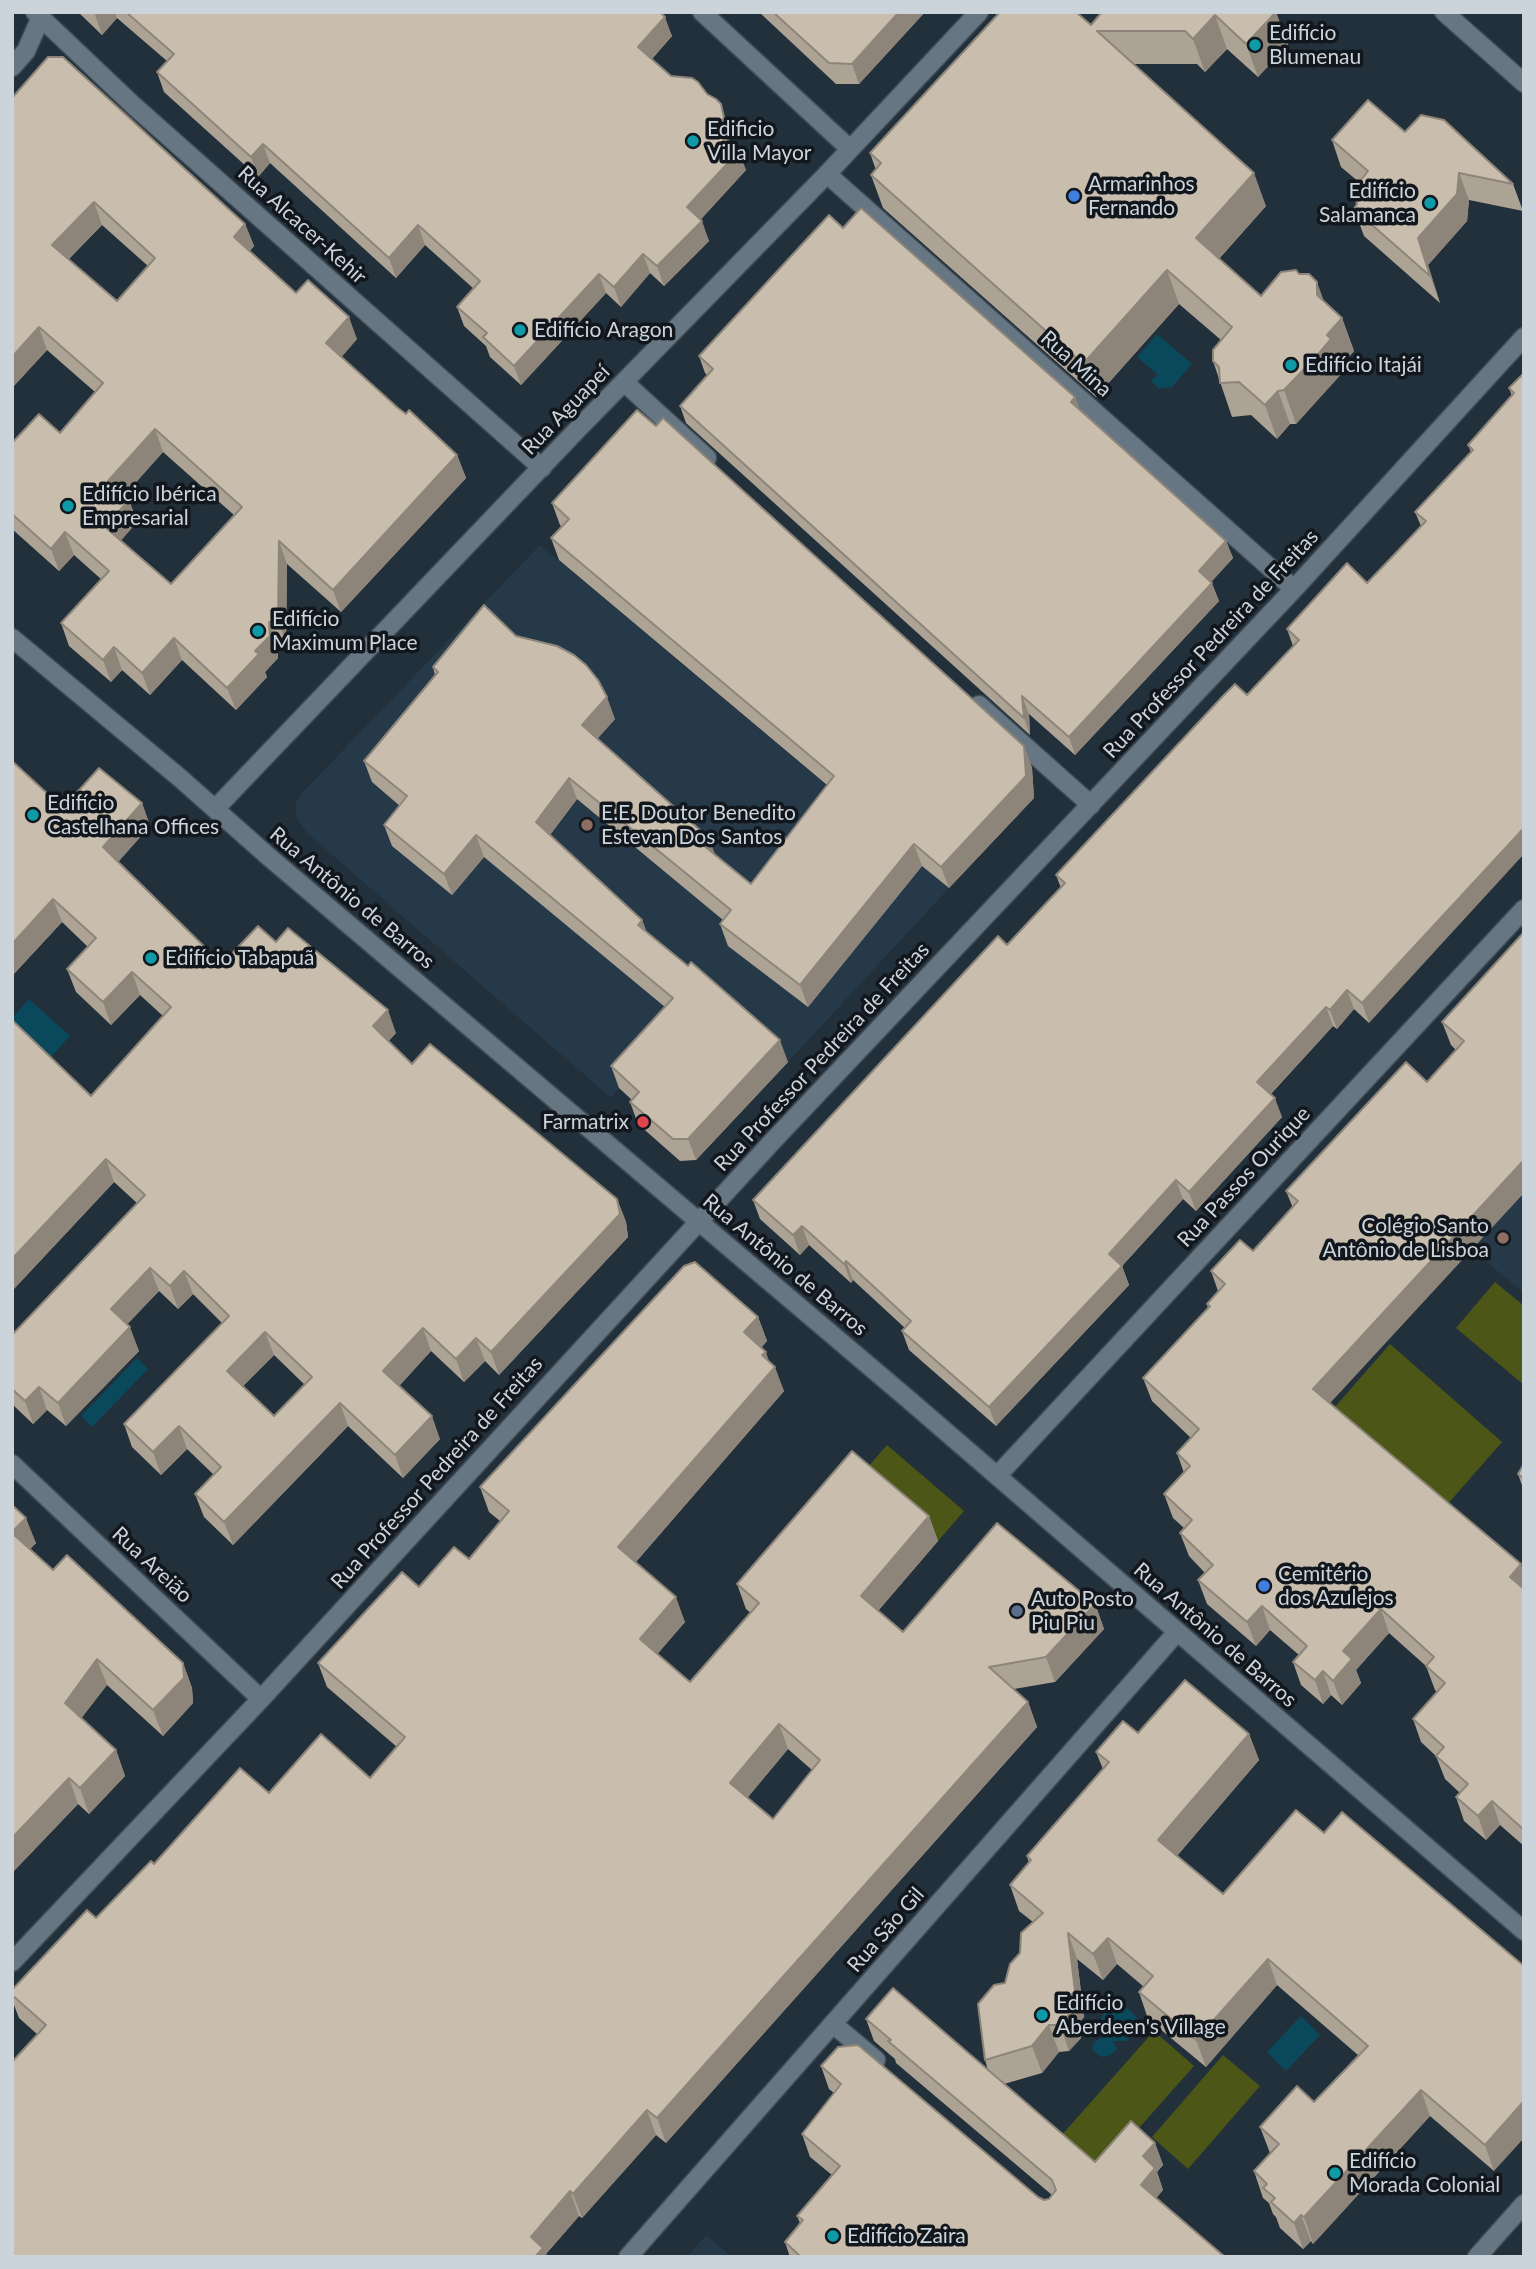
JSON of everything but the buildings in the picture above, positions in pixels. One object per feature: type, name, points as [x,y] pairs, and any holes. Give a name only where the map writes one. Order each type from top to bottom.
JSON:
[{"type":"street","points":[[702,12],[850,149]]},
{"type":"street","name":"Rua Aguapeí","points":[[215,809],[827,174],[979,12]]},
{"type":"street","points":[[1444,12],[1524,83]]},
{"type":"street","points":[[12,66],[26,51],[39,14]]},
{"type":"street","name":"Rua Alcacer-Kehir","points":[[39,14],[133,105],[542,468]]},
{"type":"street","name":"Rua Mina","points":[[827,174],[1294,589]]},
{"type":"street","name":"Rua Professor Pedreira de Freitas","points":[[12,1962],[261,1699],[699,1222],[1294,589],[1524,337]]},
{"type":"street","points":[[624,382],[715,466]]},
{"type":"street","name":"Rua Antônio de Barros","points":[[12,638],[997,1476],[1524,1931]]},
{"type":"street","points":[[969,696],[1091,805]]},
{"type":"street","name":"Rua Passos Ourique","points":[[997,1476],[1524,909]]},
{"type":"street","name":"Rua Areião","points":[[12,1464],[261,1699]]},
{"type":"street","name":"Rua São Gil","points":[[628,2257],[1177,1632]]},
{"type":"street","points":[[833,2024],[886,2068]]},
{"type":"street","points":[[1478,2257],[1524,2204]]},
{"type":"shaded area","points":[[1157,334],[1192,364],[1172,387],[1159,389],[1151,381],[1157,374],[1137,357]]},
{"type":"shaded area","name":"E.E. Doutor Benedito Estevan Dos Santos","points":[[540,545],[949,888],[788,1062],[619,1088],[611,1098],[307,833],[296,817],[296,803],[301,794]]},
{"type":"shaded area","points":[[29,999],[70,1036],[49,1059],[12,1025],[12,1018]]},
{"type":"shaded area","name":"Colégio Santo Antônio de Lisboa","points":[[1524,1192],[1524,1293],[1471,1249]]},
{"type":"shaded area","points":[[137,1358],[148,1369],[92,1427],[81,1416]]},
{"type":"shaded area","points":[[1117,2005],[1126,2008],[1138,2019],[1132,2035],[1126,2041],[1113,2041],[1117,2049],[1110,2055],[1101,2056],[1092,2049],[1095,2042],[1107,2036],[1101,2022],[1103,2013]]},
{"type":"shaded area","points":[[1301,2016],[1320,2035],[1286,2071],[1267,2052]]},
{"type":"shaded area","points":[[706,2235],[732,2257],[687,2257]]},
{"type":"green space","points":[[1495,1282],[1524,1306],[1524,1385],[1456,1328]]},
{"type":"green space","points":[[1390,1344],[1502,1442],[1446,1506],[1334,1408]]},
{"type":"green space","points":[[887,1445],[964,1511],[938,1541],[861,1475]]},
{"type":"green space","points":[[1154,2031],[1194,2066],[1100,2172],[1060,2137]]},
{"type":"green space","points":[[1223,2055],[1260,2086],[1188,2169],[1152,2137]]},
{"type":"place","name":"Edifício Blumenau","points":[[1255,45]]},
{"type":"place","name":"Edificio Villa Mayor","points":[[693,141]]},
{"type":"place","name":"Armarinhos Fernando","points":[[1074,196]]},
{"type":"place","name":"Edifício Salamanca","points":[[1430,203]]},
{"type":"place","name":"Edifício Aragon","points":[[520,330]]},
{"type":"place","name":"Edifício Itajái","points":[[1291,365]]},
{"type":"place","name":"Edifício Ibérica Empresarial","points":[[68,506]]},
{"type":"place","name":"Edifício Maximum Place","points":[[258,631]]},
{"type":"place","name":"Edifício Castelhana Offices","points":[[33,815]]},
{"type":"place","name":"E.E. Doutor Benedito Estevan Dos Santos","points":[[587,825]]},
{"type":"place","name":"Edifício Tabapuã","points":[[151,958]]},
{"type":"place","name":"Farmatrix","points":[[643,1122]]},
{"type":"place","name":"Colégio Santo Antônio de Lisboa","points":[[1503,1238]]},
{"type":"place","name":"Cemitério dos Azulejos","points":[[1264,1586]]},
{"type":"place","name":"Auto Posto Piu Piu","points":[[1017,1611]]},
{"type":"place","name":"Edifício Aberdeen's Village","points":[[1042,2015]]},
{"type":"place","name":"Edifício Morada Colonial","points":[[1335,2173]]},
{"type":"place","name":"Edifício Zaira","points":[[833,2236]]}]
